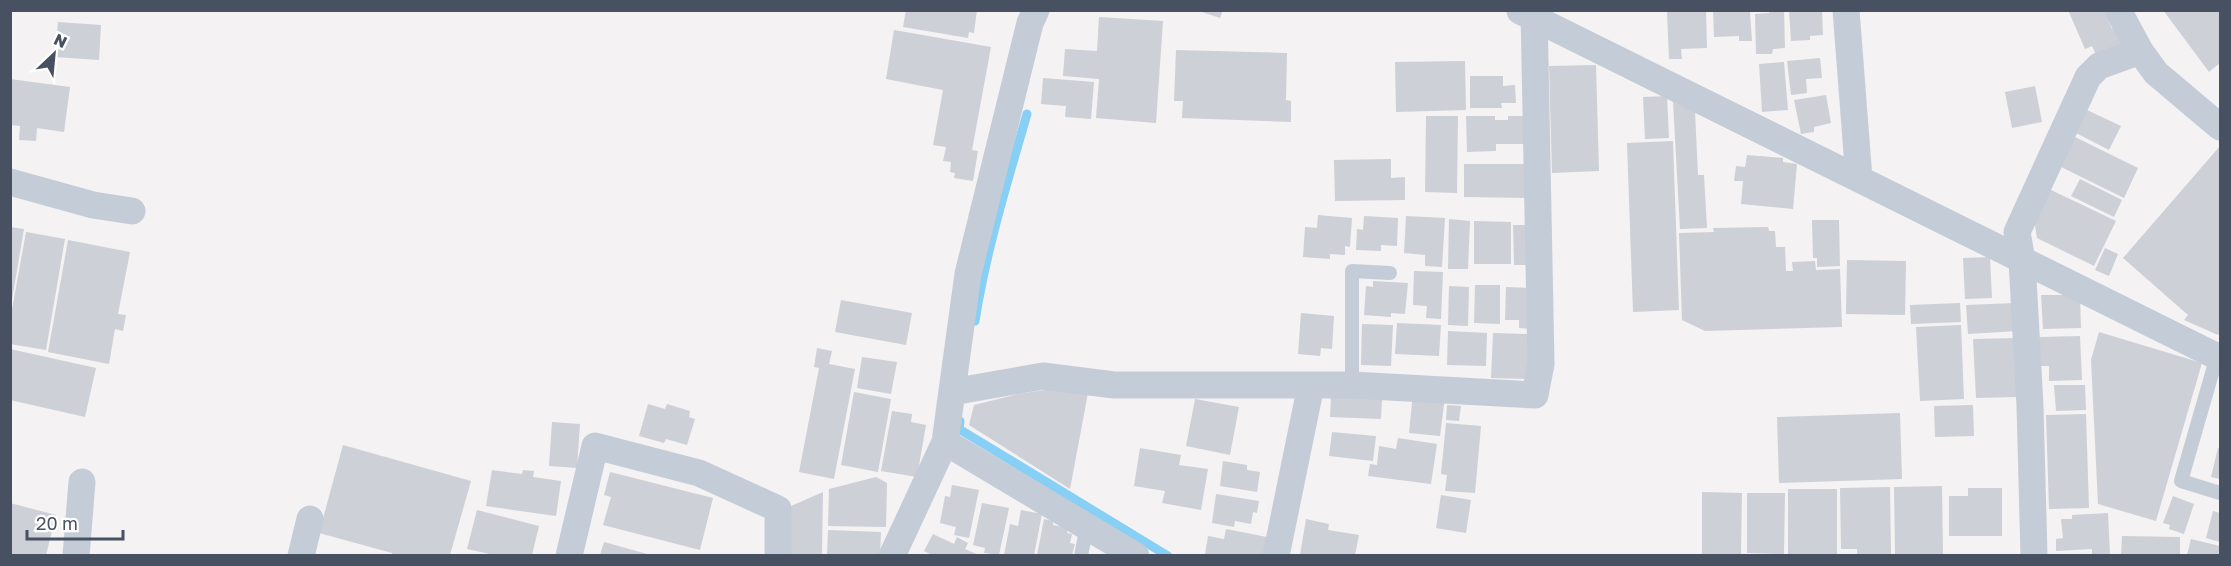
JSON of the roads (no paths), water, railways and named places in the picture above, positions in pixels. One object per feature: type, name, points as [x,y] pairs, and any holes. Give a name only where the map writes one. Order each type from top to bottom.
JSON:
[{"type":"street","points":[[892,555],[945,442],[960,391],[968,274],[1030,23],[1036,10]]},
{"type":"street","points":[[1846,10],[1859,179]]},
{"type":"street","points":[[2118,10],[2140,51],[2156,73],[2220,127]]},
{"type":"street","points":[[960,391],[1043,376],[1114,385],[1352,385],[1535,395],[1541,364],[1528,13],[2218,357]]},
{"type":"street","points":[[2034,555],[2030,406],[2022,260],[2017,232],[2088,77],[2099,66],[2140,51]]},
{"type":"street","points":[[10,182],[93,205],[132,212]]},
{"type":"street","points":[[1276,555],[1311,386]]},
{"type":"street","points":[[945,442],[1136,555]]},
{"type":"street","points":[[569,555],[595,446],[699,473],[778,509],[778,555]]},
{"type":"street","points":[[76,555],[82,482]]},
{"type":"street","points":[[301,555],[310,519]]},
{"type":"lane","points":[[1352,385],[1352,271],[1390,273]]},
{"type":"lane","points":[[2218,357],[2181,481],[2220,493]]},
{"type":"lane","points":[[1081,555],[1087,525]]},
{"type":"waterway","points":[[975,321],[991,243],[1027,114]]},
{"type":"waterway","points":[[960,421],[959,429],[1168,556]]}]
